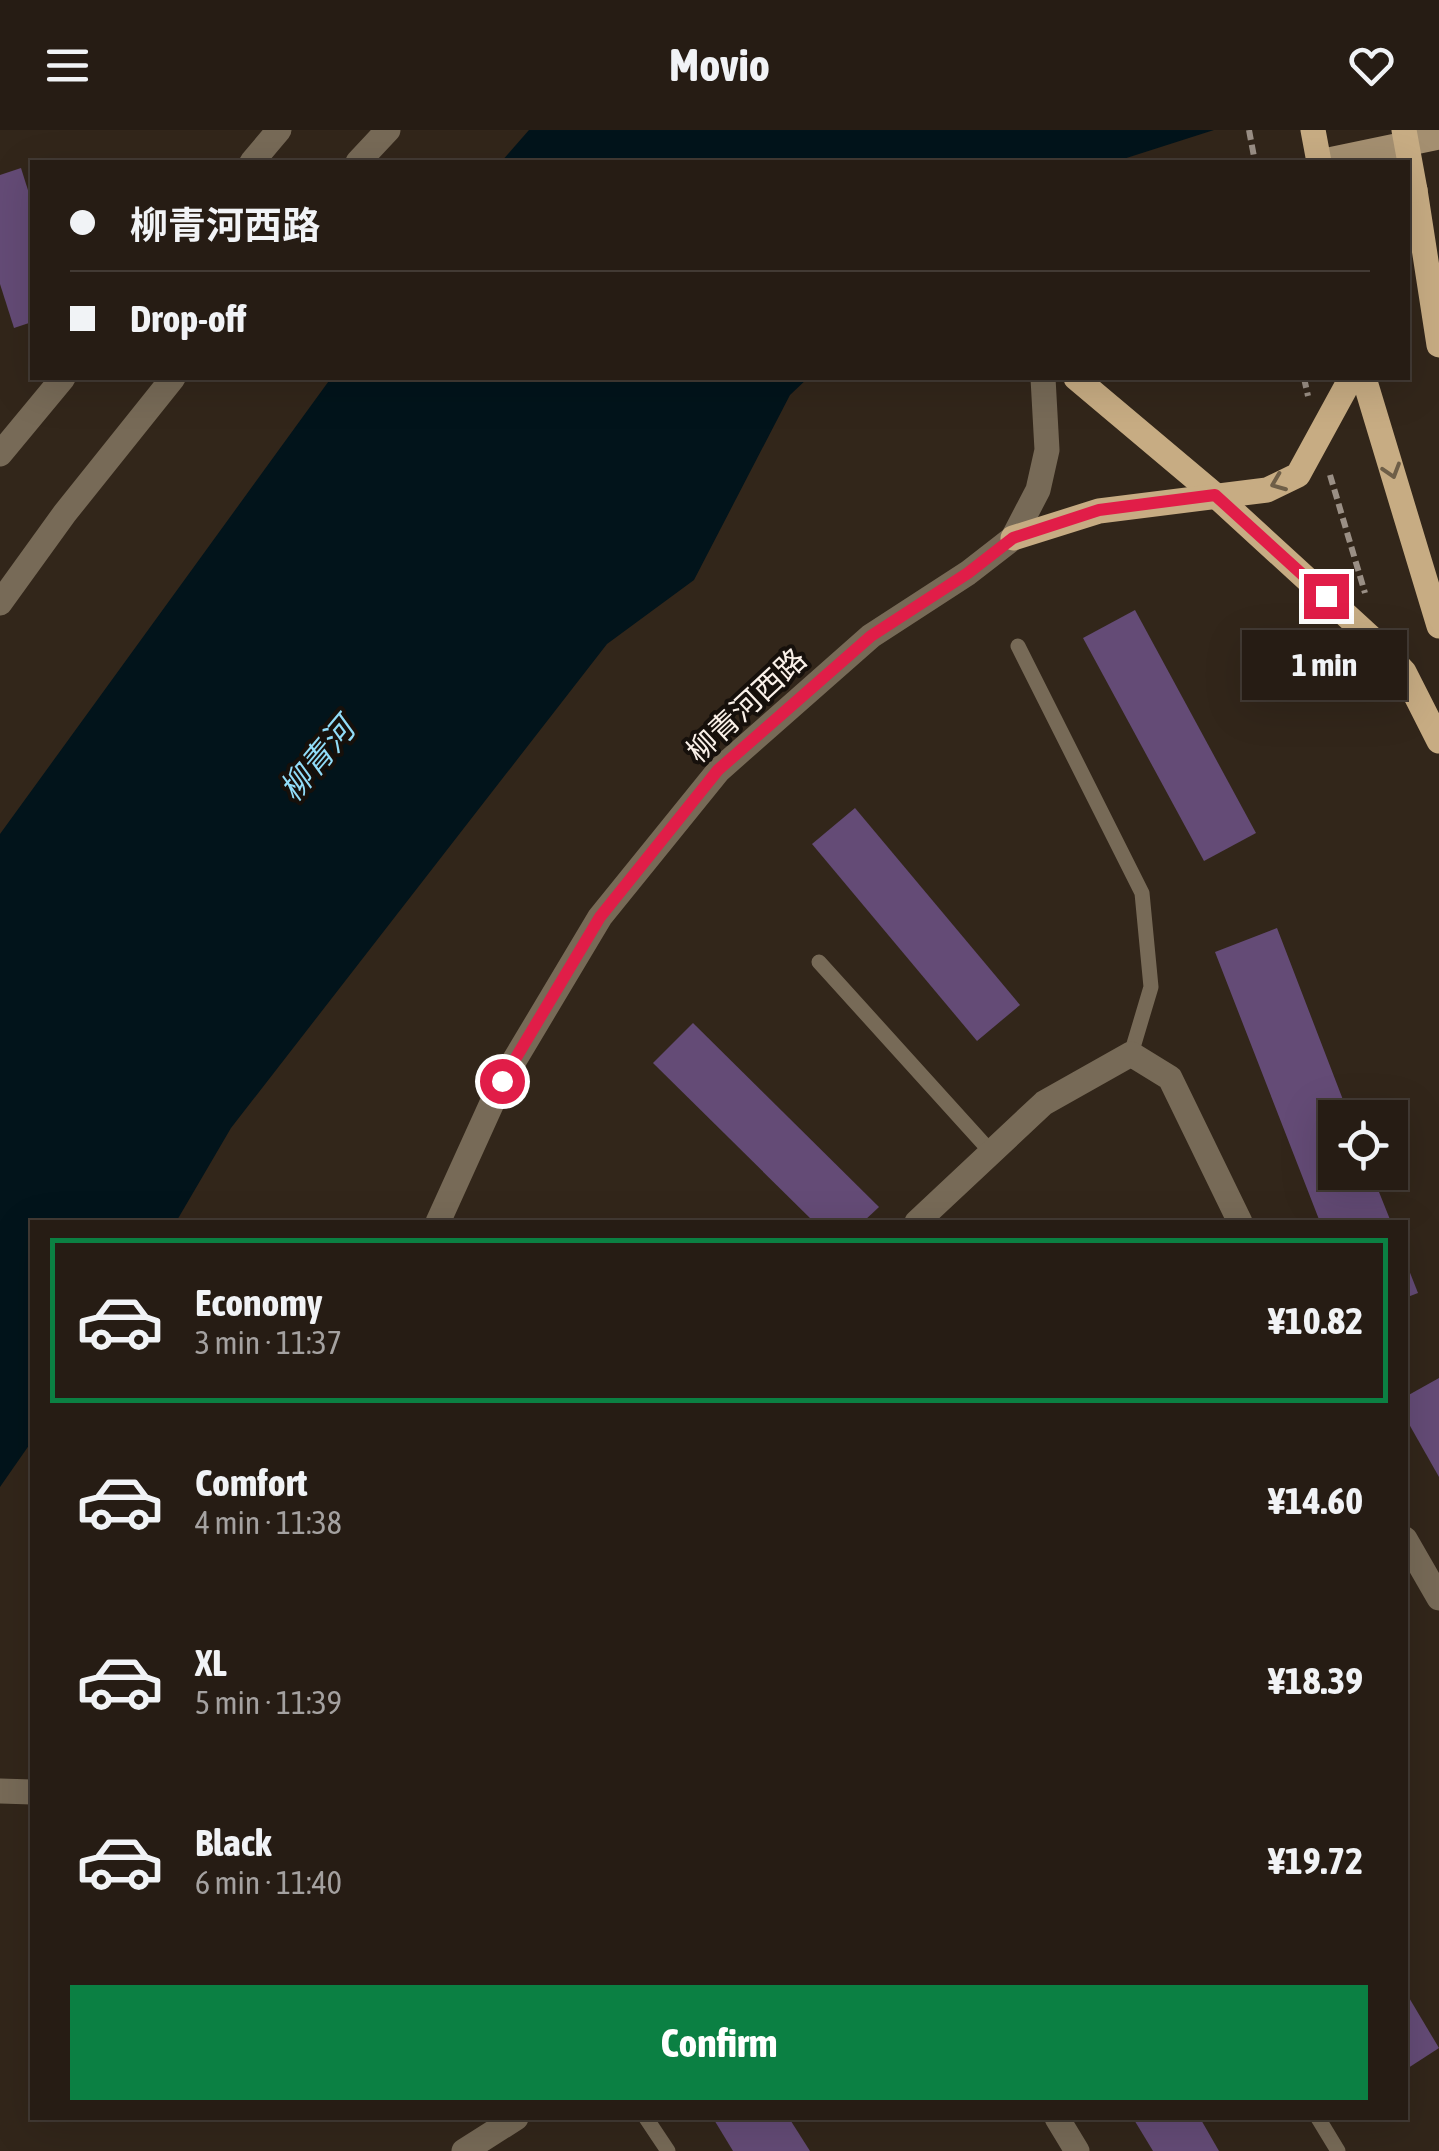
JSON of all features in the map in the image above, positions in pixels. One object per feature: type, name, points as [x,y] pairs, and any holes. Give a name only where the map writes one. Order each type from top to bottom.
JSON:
[{"type":"main road","points":[[1313,130],[1319,160]]},
{"type":"main road","points":[[1404,130],[1410,160]]},
{"type":"main road","points":[[1329,160],[1439,137]]},
{"type":"main road","points":[[1410,163],[1439,345]]},
{"type":"main road","points":[[1078,380],[1215,495],[1381,647],[1404,672],[1439,741]]},
{"type":"main road","points":[[1013,538],[1099,510],[1267,490],[1298,475],[1350,380]]},
{"type":"main road","points":[[1365,380],[1439,626]]},
{"type":"street","points":[[254,160],[278,130]]},
{"type":"street","points":[[360,160],[388,130]]},
{"type":"street","points":[[0,454],[8,422],[61,380]]},
{"type":"street","points":[[0,603],[65,513],[171,380]]},
{"type":"street","name":"柳青河西路","points":[[439,1220],[502,1081],[600,917],[718,770],[871,636],[968,573],[1013,538],[1038,490],[1047,450],[1043,380]]},
{"type":"street","points":[[918,1220],[1044,1103],[1131,1054],[1170,1078],[1239,1220]]},
{"type":"street","points":[[1408,1545],[1439,1598]]},
{"type":"street","points":[[0,1791],[30,1792]]},
{"type":"street","points":[[464,2151],[513,2120]]},
{"type":"street","points":[[1058,2120],[1078,2151]]},
{"type":"lane","points":[[1018,646],[1142,893],[1151,987],[1131,1054]]},
{"type":"lane","points":[[818,962],[991,1152]]},
{"type":"lane","points":[[647,2120],[668,2151]]},
{"type":"lane","points":[[1319,2120],[1338,2151]]},
{"type":"path","points":[[1248,130],[1255,160]]},
{"type":"path","points":[[1304,380],[1381,647]]},
{"type":"water","points":[[529,130],[1214,130],[1120,160],[503,160]]},
{"type":"water","name":"柳青河","points":[[330,380],[806,380],[790,395],[694,580],[607,644],[231,1128],[177,1220],[30,1220],[30,1444],[0,1487],[0,834]]},
{"type":"building","points":[[21,168],[30,197],[30,323],[14,328],[0,284],[0,175]]},
{"type":"building","points":[[1135,610],[1256,833],[1204,861],[1083,638]]},
{"type":"building","points":[[855,808],[1020,1005],[977,1041],[812,844]]},
{"type":"building","points":[[1277,928],[1343,1100],[1318,1100],[1318,1190],[1378,1190],[1390,1220],[1319,1220],[1215,952]]},
{"type":"building","points":[[693,1023],[879,1207],[865,1220],[812,1220],[653,1063]]},
{"type":"building","points":[[1408,1268],[1418,1293],[1408,1297]]},
{"type":"building","points":[[1439,1378],[1439,1477],[1408,1422],[1408,1395]]},
{"type":"building","points":[[1408,1996],[1439,2048],[1408,2068]]},
{"type":"building","points":[[714,2120],[790,2120],[810,2151],[733,2151]]},
{"type":"building","points":[[1134,2120],[1201,2120],[1219,2151],[1153,2151]]},
{"type":"route","points":[[502,1081],[600,917],[718,770],[871,636],[968,573],[1013,538],[1099,510],[1215,495],[1326,596]]}]
